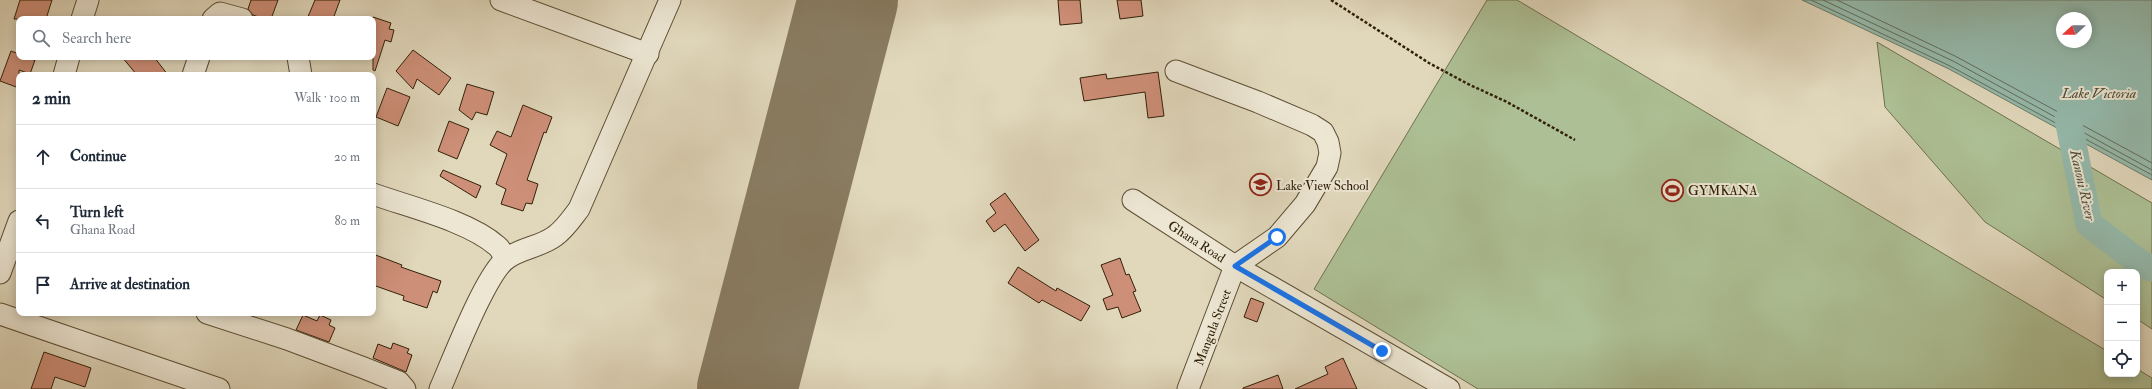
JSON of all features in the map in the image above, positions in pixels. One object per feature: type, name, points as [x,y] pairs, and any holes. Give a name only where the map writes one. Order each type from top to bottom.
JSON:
[{"type":"street","points":[[83,16],[88,0]]},
{"type":"street","points":[[501,0],[648,54]]},
{"type":"street","points":[[440,389],[485,289],[495,271],[506,259],[554,237],[565,228],[579,209],[648,54],[670,0]]},
{"type":"street","points":[[216,16],[220,13],[231,16]]},
{"type":"street","points":[[65,72],[68,60]]},
{"type":"street","points":[[194,72],[198,60]]},
{"type":"street","points":[[298,60],[300,72]]},
{"type":"street","points":[[1176,71],[1258,102],[1312,126],[1323,132],[1328,142],[1330,153],[1326,167],[1305,204],[1277,237],[1235,266]]},
{"type":"street","points":[[376,195],[447,220],[479,234],[498,247],[506,259]]},
{"type":"street","name":"Ghana Road","points":[[1133,200],[1235,266],[1449,389]]},
{"type":"street","points":[[0,273],[15,248]]},
{"type":"street","name":"Mangula Street","points":[[1188,389],[1235,266]]},
{"type":"street","points":[[0,314],[218,389]]},
{"type":"street","points":[[215,316],[287,339],[364,368],[399,382],[404,389]]},
{"type":"path","points":[[1331,0],[1428,63],[1507,102],[1575,140]]},
{"type":"shaded area","points":[[1487,0],[1517,0],[2104,349],[2104,377],[2140,377],[2140,371],[2152,378],[2152,389],[1478,389],[1314,289]]},
{"type":"shaded area","points":[[1877,42],[2152,203],[2152,329],[2140,321],[2140,269],[2104,269],[2104,298],[1985,222],[1885,107]]},
{"type":"water","name":"Lake Victoria","points":[[1802,0],[2152,0],[2152,180],[1949,69]]},
{"type":"building","points":[[20,0],[52,0],[47,16],[16,16],[16,19],[14,19]]},
{"type":"building","points":[[251,0],[278,0],[272,16],[256,16],[248,9]]},
{"type":"building","points":[[315,0],[340,0],[334,16],[308,16]]},
{"type":"building","points":[[1058,0],[1080,0],[1082,23],[1060,25]]},
{"type":"building","points":[[1117,0],[1141,0],[1143,16],[1120,19]]},
{"type":"building","points":[[376,18],[391,23],[389,29],[394,30],[391,42],[385,40],[375,71],[373,70],[373,60],[376,60]]},
{"type":"building","points":[[413,50],[451,78],[439,95],[417,79],[413,89],[396,71]]},
{"type":"building","points":[[11,51],[16,53],[16,60],[35,60],[31,72],[19,70],[19,72],[16,72],[16,87],[0,81]]},
{"type":"building","points":[[124,60],[156,60],[166,72],[134,72]]},
{"type":"building","points":[[1158,72],[1164,116],[1148,118],[1145,92],[1084,101],[1080,78],[1106,74],[1107,79]]},
{"type":"building","points":[[467,84],[494,92],[487,115],[476,112],[472,120],[459,110]]},
{"type":"building","points":[[387,88],[410,97],[398,126],[376,117]]},
{"type":"building","points":[[523,105],[552,117],[546,133],[544,132],[527,180],[538,184],[532,204],[526,203],[523,211],[501,204],[506,189],[496,184],[507,154],[490,145],[497,131],[511,137]]},
{"type":"building","points":[[449,121],[469,129],[457,159],[438,151]]},
{"type":"building","points":[[443,170],[481,186],[476,198],[440,176]]},
{"type":"building","points":[[1005,193],[1039,240],[1025,251],[1005,224],[994,232],[986,221],[996,213],[990,204]]},
{"type":"building","points":[[376,255],[402,265],[401,267],[441,281],[437,293],[433,291],[427,308],[403,300],[404,296],[376,286]]},
{"type":"building","points":[[1120,258],[1126,275],[1129,274],[1136,291],[1133,292],[1141,311],[1122,318],[1118,307],[1107,310],[1103,299],[1113,295],[1101,265]]},
{"type":"building","points":[[1018,267],[1056,291],[1057,288],[1090,306],[1081,321],[1042,300],[1039,303],[1008,283]]},
{"type":"building","points":[[1251,298],[1264,303],[1257,322],[1244,317]]},
{"type":"building","points":[[303,316],[317,321],[320,316],[322,316],[331,320],[329,325],[335,328],[329,342],[296,330]]},
{"type":"building","points":[[393,343],[409,349],[407,353],[412,355],[406,372],[373,358],[378,344],[391,349]]},
{"type":"building","points":[[44,352],[91,368],[85,387],[55,377],[51,389],[31,389]]},
{"type":"building","points":[[1343,358],[1357,389],[1295,389],[1328,374],[1325,367]]},
{"type":"building","points":[[1278,375],[1283,389],[1243,389],[1243,388]]},
{"type":"waterway","name":"Kanoni River","points":[[2068,119],[2089,224],[2141,264],[2152,268]]},
{"type":"runway","points":[[747,389],[848,0]]},
{"type":"place","name":"Lake View School","points":[[1261,185]]},
{"type":"place","name":"GYMKANA","points":[[1672,190]]},
{"type":"route","points":[[1277,237],[1235,266],[1382,351]]}]
